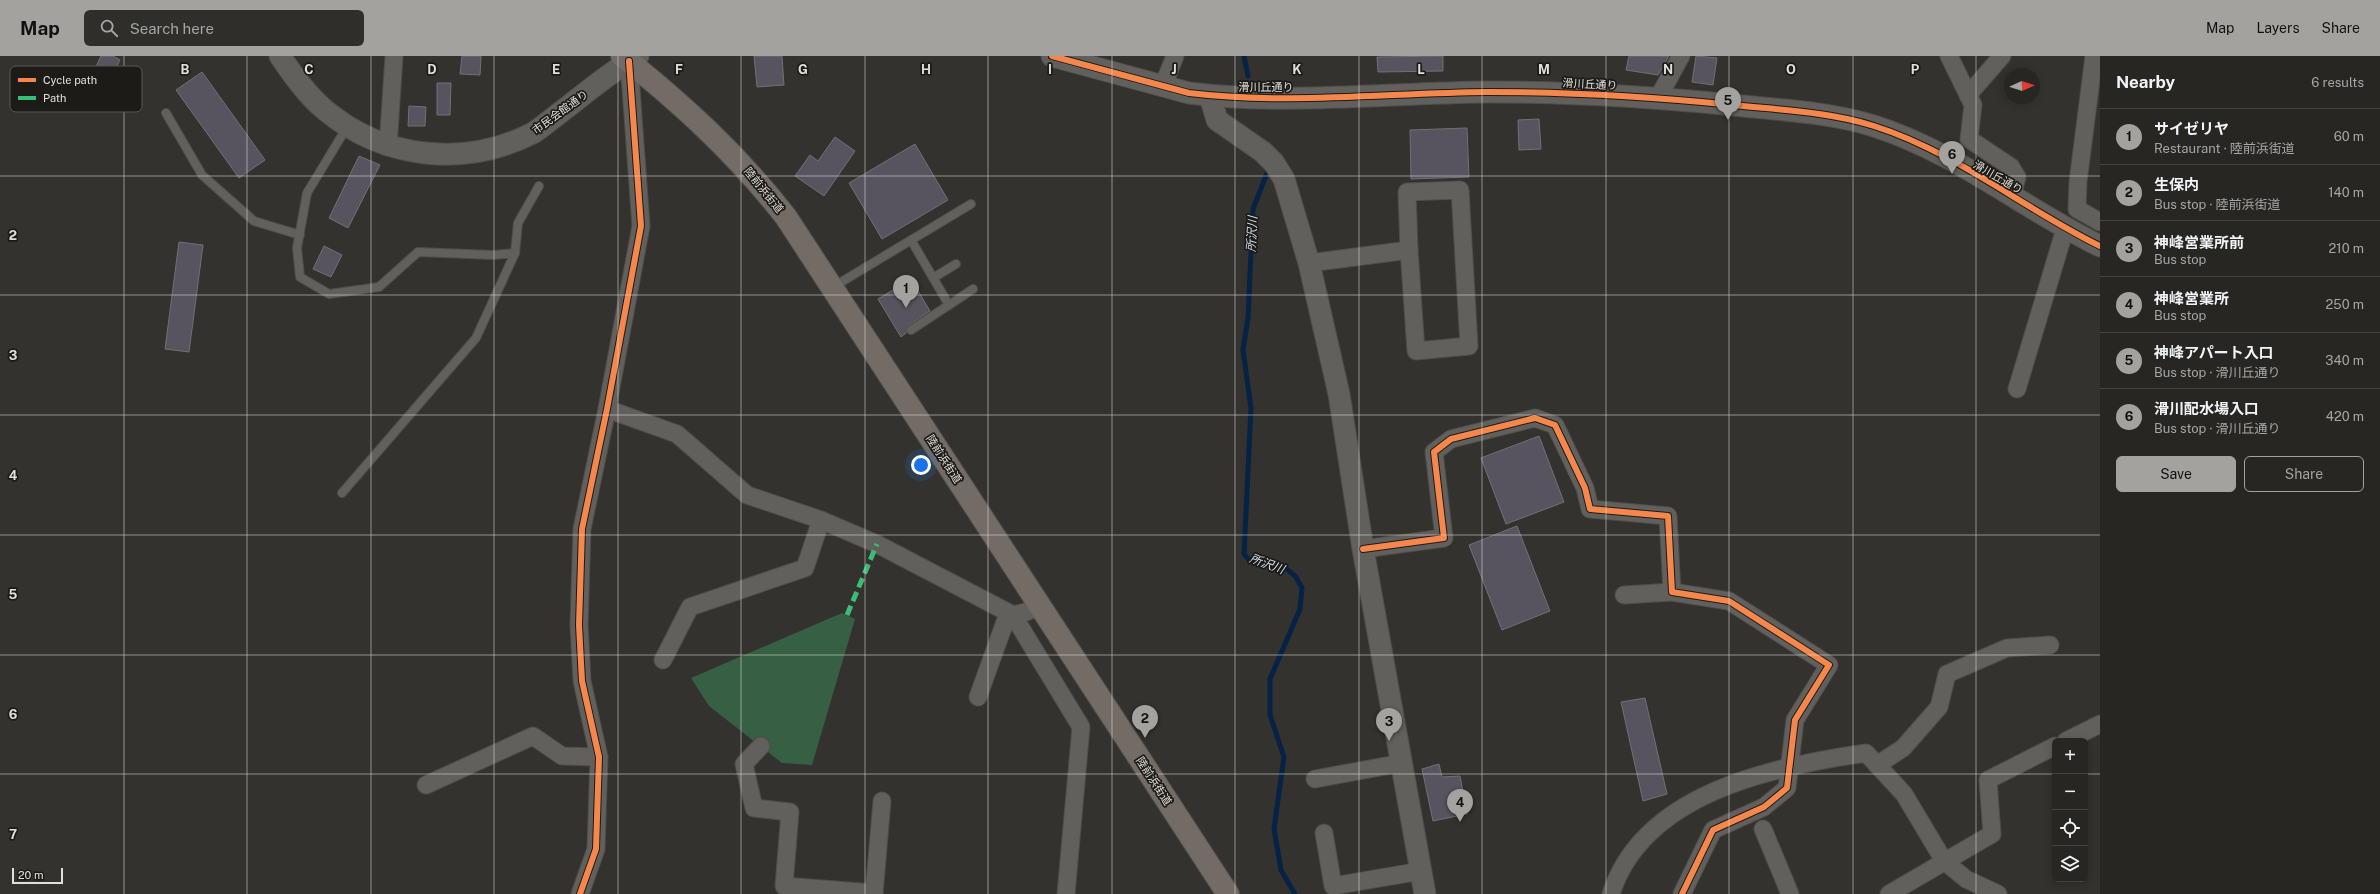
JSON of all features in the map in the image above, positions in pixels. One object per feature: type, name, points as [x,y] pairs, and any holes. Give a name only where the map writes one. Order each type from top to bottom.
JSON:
[{"type":"highway","name":"陸前浜街道","points":[[630,58],[731,151],[756,179],[786,217],[1228,894]]},
{"type":"street","name":"市民会館通り","points":[[280,56],[307,93],[324,110],[348,126],[388,146],[424,153],[453,155],[488,149],[534,132],[630,58]]},
{"type":"street","points":[[388,146],[394,56]]},
{"type":"street","name":"滑川丘通り","points":[[1052,56],[1188,93],[1210,96],[1274,98],[1487,92],[1658,98],[1829,116],[1873,126],[1918,144],[2012,196],[2066,229],[2100,246]]},
{"type":"street","points":[[1163,86],[1175,56]]},
{"type":"street","points":[[1658,98],[1682,56]]},
{"type":"street","points":[[1949,56],[1973,105],[1969,139],[2011,167],[2017,177],[2012,196]]},
{"type":"street","points":[[1968,95],[2002,56]]},
{"type":"street","points":[[2094,56],[2078,182],[2078,209],[2100,222]]},
{"type":"street","points":[[580,894],[596,849],[598,757],[582,681],[579,625],[582,529],[607,409],[641,226],[630,58]]},
{"type":"street","points":[[1210,96],[1217,120],[1263,152],[1274,163],[1284,179],[1309,263],[1340,394],[1364,549],[1425,894]]},
{"type":"street","points":[[1460,190],[1469,346],[1416,351],[1409,250],[1407,192],[1460,190]]},
{"type":"street","points":[[2017,389],[2066,229]]},
{"type":"street","points":[[1309,263],[1409,250]]},
{"type":"street","points":[[607,409],[677,434],[747,495],[821,520],[877,544],[1012,615],[1081,727],[1066,894]]},
{"type":"street","points":[[1364,549],[1444,538],[1434,452],[1451,439],[1535,418],[1555,425],[1585,488],[1590,509],[1668,516],[1672,592]]},
{"type":"street","points":[[663,660],[690,607],[805,568],[821,520]]},
{"type":"street","points":[[1624,595],[1672,592],[1729,601],[1829,665],[1795,720],[1788,788],[1764,807],[1713,830],[1682,894]]},
{"type":"street","points":[[978,697],[1005,622],[1012,615],[1026,612],[1040,606]]},
{"type":"street","points":[[1878,765],[1903,748],[1939,707],[1947,674],[2006,648],[2050,645]]},
{"type":"street","points":[[2072,738],[2100,724]]},
{"type":"street","points":[[426,785],[533,736],[562,756],[598,757]]},
{"type":"street","points":[[761,746],[744,764],[754,808],[790,812],[784,886],[874,894],[882,801]]},
{"type":"street","points":[[1895,893],[1944,860],[1992,834],[1988,780],[2052,748]]},
{"type":"street","points":[[1611,894],[1617,875],[1653,828],[1708,792],[1790,766],[1866,753],[1904,794],[1944,860],[1966,879],[1998,894]]},
{"type":"street","points":[[1314,779],[1402,763]]},
{"type":"street","points":[[1763,830],[1790,894]]},
{"type":"street","points":[[1324,833],[1333,886],[1421,870]]},
{"type":"lane","points":[[166,113],[202,174],[254,221],[300,235]]},
{"type":"lane","points":[[348,126],[307,193],[297,248],[300,278],[329,294],[379,287],[418,252],[493,255],[515,253]]},
{"type":"lane","points":[[342,492],[476,338],[515,253],[518,223],[539,186]]},
{"type":"lane","points":[[833,287],[971,204]]},
{"type":"lane","points":[[911,240],[949,305]]},
{"type":"lane","points":[[933,278],[956,264]]},
{"type":"lane","points":[[911,330],[973,289]]},
{"type":"green space","points":[[842,613],[855,619],[812,765],[782,763],[709,706],[691,678]]},
{"type":"building","points":[[101,56],[113,56],[120,60],[117,66],[96,66]]},
{"type":"building","points":[[462,56],[481,56],[480,75],[460,74]]},
{"type":"building","points":[[754,56],[782,56],[784,85],[757,87]]},
{"type":"building","points":[[1443,56],[1443,71],[1378,72],[1377,57]]},
{"type":"building","points":[[1629,56],[1669,56],[1658,75],[1626,70]]},
{"type":"building","points":[[1696,56],[1717,58],[1713,85],[1692,82]]},
{"type":"building","points":[[202,72],[265,160],[239,178],[176,90]]},
{"type":"building","points":[[437,83],[451,83],[450,115],[437,115]]},
{"type":"building","points":[[409,106],[426,107],[425,126],[408,126]]},
{"type":"building","points":[[1539,119],[1541,149],[1519,150],[1518,120]]},
{"type":"building","points":[[1467,128],[1469,177],[1411,179],[1410,130]]},
{"type":"building","points":[[835,137],[855,151],[824,196],[795,176],[810,155],[818,161]]},
{"type":"building","points":[[915,144],[948,200],[882,239],[849,183]]},
{"type":"building","points":[[359,156],[380,165],[348,228],[329,218]]},
{"type":"building","points":[[179,242],[203,245],[189,352],[165,349]]},
{"type":"building","points":[[324,246],[342,255],[331,277],[313,269]]},
{"type":"building","points":[[911,279],[930,311],[908,326],[906,333],[901,337],[878,299]]},
{"type":"building","points":[[1539,436],[1564,502],[1506,524],[1481,458]]},
{"type":"building","points":[[1517,526],[1550,611],[1502,630],[1469,545]]},
{"type":"building","points":[[1645,698],[1667,794],[1643,801],[1621,702]]},
{"type":"building","points":[[1439,764],[1442,777],[1460,776],[1467,814],[1433,821],[1422,769]]},
{"type":"waterway","name":"所沢川","points":[[1244,56],[1248,76]]},
{"type":"waterway","name":"所沢川","points":[[1267,173],[1253,209],[1248,318],[1243,350],[1251,408],[1244,554],[1248,559],[1287,569],[1296,577],[1302,588],[1300,609],[1270,679],[1270,715],[1284,757],[1274,829],[1281,870],[1295,894]]},
{"type":"marked path","points":[[847,615],[877,544]]},
{"type":"cycle path","points":[[1052,56],[1189,93],[1226,96],[1300,98],[1487,92],[1549,93],[1641,97],[1703,102],[1805,112],[1857,121],[1904,137],[1933,151],[1962,166],[2044,215],[2100,246]]},
{"type":"cycle path","points":[[580,894],[596,849],[599,757],[582,681],[579,625],[582,529],[607,409],[641,226],[629,61]]},
{"type":"cycle path","points":[[1363,549],[1444,538],[1434,452],[1451,439],[1535,418],[1555,425],[1585,488],[1590,509],[1668,516],[1672,592],[1729,601],[1829,665],[1795,720],[1787,788],[1764,807],[1713,830],[1682,894]]},
{"type":"place","name":"神峰アパート入口","points":[[1728,120]]},
{"type":"place","name":"滑川配水場入口","points":[[1952,174]]},
{"type":"place","name":"サイゼリヤ","points":[[906,308]]},
{"type":"place","name":"生保内","points":[[1145,738]]},
{"type":"place","name":"神峰営業所前","points":[[1389,741]]},
{"type":"place","name":"神峰営業所","points":[[1460,822]]}]
